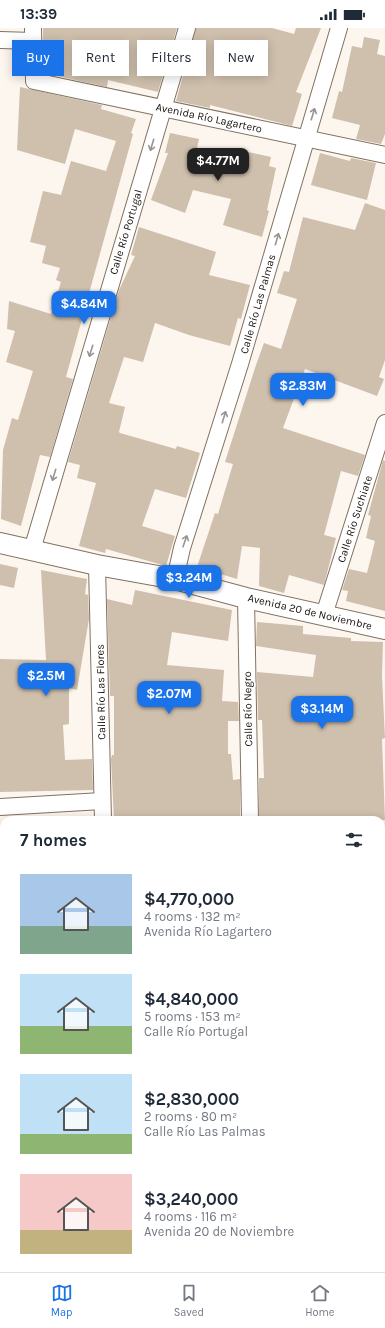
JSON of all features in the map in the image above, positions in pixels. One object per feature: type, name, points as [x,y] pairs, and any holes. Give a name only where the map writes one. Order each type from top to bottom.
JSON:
[{"type":"street","name":"Calle Río Portugal","points":[[32,550],[187,28]]},
{"type":"street","name":"Calle Río Las Palmas","points":[[175,579],[182,548],[240,364],[339,28]]},
{"type":"street","name":"Avenida Río Lagartero","points":[[33,35],[34,80],[385,155]]},
{"type":"street","points":[[0,40],[33,35]]},
{"type":"street","name":"Calle Río Suchiate","points":[[324,615],[385,423]]},
{"type":"street","name":"Avenida 20 de Noviembre","points":[[0,543],[97,565],[175,579],[246,598],[385,629]]},
{"type":"street","name":"Calle Río Las Flores","points":[[97,565],[103,816]]},
{"type":"street","name":"Calle Río Negro","points":[[246,598],[250,816]]},
{"type":"street","points":[[0,808],[102,801]]},
{"type":"building","points":[[43,28],[177,28],[173,40],[137,40],[137,76],[163,76],[158,92],[108,80],[107,87],[57,76],[64,76],[64,40],[43,40]]},
{"type":"building","points":[[196,28],[272,28],[294,34],[296,28],[321,28],[296,92],[302,94],[292,126],[210,105],[210,108],[176,101],[183,76],[206,76],[206,40],[193,40]]},
{"type":"building","points":[[364,37],[380,40],[377,54],[385,56],[385,134],[381,144],[356,139],[360,125],[332,118],[339,91],[342,92],[352,46],[362,48]]},
{"type":"building","points":[[20,87],[102,105],[101,109],[136,119],[66,377],[73,379],[50,457],[40,455],[21,526],[1,519],[3,450],[12,418],[18,420],[33,371],[6,362],[15,331],[7,329],[9,301],[51,314],[61,282],[56,280],[60,268],[42,263],[46,246],[30,242],[43,191],[61,195],[71,161],[106,171],[116,141],[75,129],[65,164],[17,150]]},
{"type":"building","points":[[170,133],[199,139],[197,148],[228,155],[230,148],[271,157],[269,166],[276,168],[267,210],[269,211],[262,237],[223,225],[231,199],[193,190],[185,213],[151,200],[168,153],[165,153]]},
{"type":"building","points":[[320,153],[350,161],[351,158],[376,163],[367,200],[311,185]]},
{"type":"building","points":[[365,203],[385,210],[385,360],[379,377],[384,379],[377,396],[305,369],[283,428],[365,455],[358,476],[341,471],[324,535],[336,538],[324,585],[289,575],[284,593],[259,586],[260,548],[242,546],[237,579],[197,567],[215,513],[218,514],[233,464],[225,462],[264,343],[281,349],[297,299],[277,293],[284,271],[289,272],[303,217],[355,230]]},
{"type":"building","points":[[139,227],[216,252],[209,275],[250,285],[241,319],[238,318],[230,346],[189,335],[155,323],[143,362],[124,357],[109,403],[125,407],[120,433],[176,449],[177,446],[200,453],[186,498],[155,489],[142,526],[175,536],[166,566],[106,549],[105,553],[79,546],[96,483],[77,478],[80,465],[68,462],[119,290],[135,256],[131,255]]},
{"type":"building","points":[[383,460],[385,461],[385,611],[346,601],[348,591],[342,590],[349,569],[367,573],[375,541],[366,538],[371,516],[368,515]]},
{"type":"building","points":[[0,564],[18,568],[14,588],[0,585]]},
{"type":"building","points":[[41,570],[87,579],[85,594],[88,595],[89,619],[77,690],[69,688],[69,724],[63,725],[65,760],[92,759],[93,790],[0,792],[0,659],[46,660]]},
{"type":"building","points":[[135,590],[232,610],[228,641],[172,632],[167,665],[224,670],[222,701],[238,702],[239,721],[228,721],[228,754],[231,754],[233,780],[240,779],[240,816],[114,816],[111,759],[112,755],[114,755],[114,696],[110,696],[107,599],[132,605]]},
{"type":"building","points":[[257,622],[303,626],[303,634],[351,638],[351,641],[383,642],[382,676],[385,738],[382,739],[385,816],[259,816],[259,778],[264,778],[262,720],[258,720],[257,672],[313,677],[316,655],[256,646]]}]
